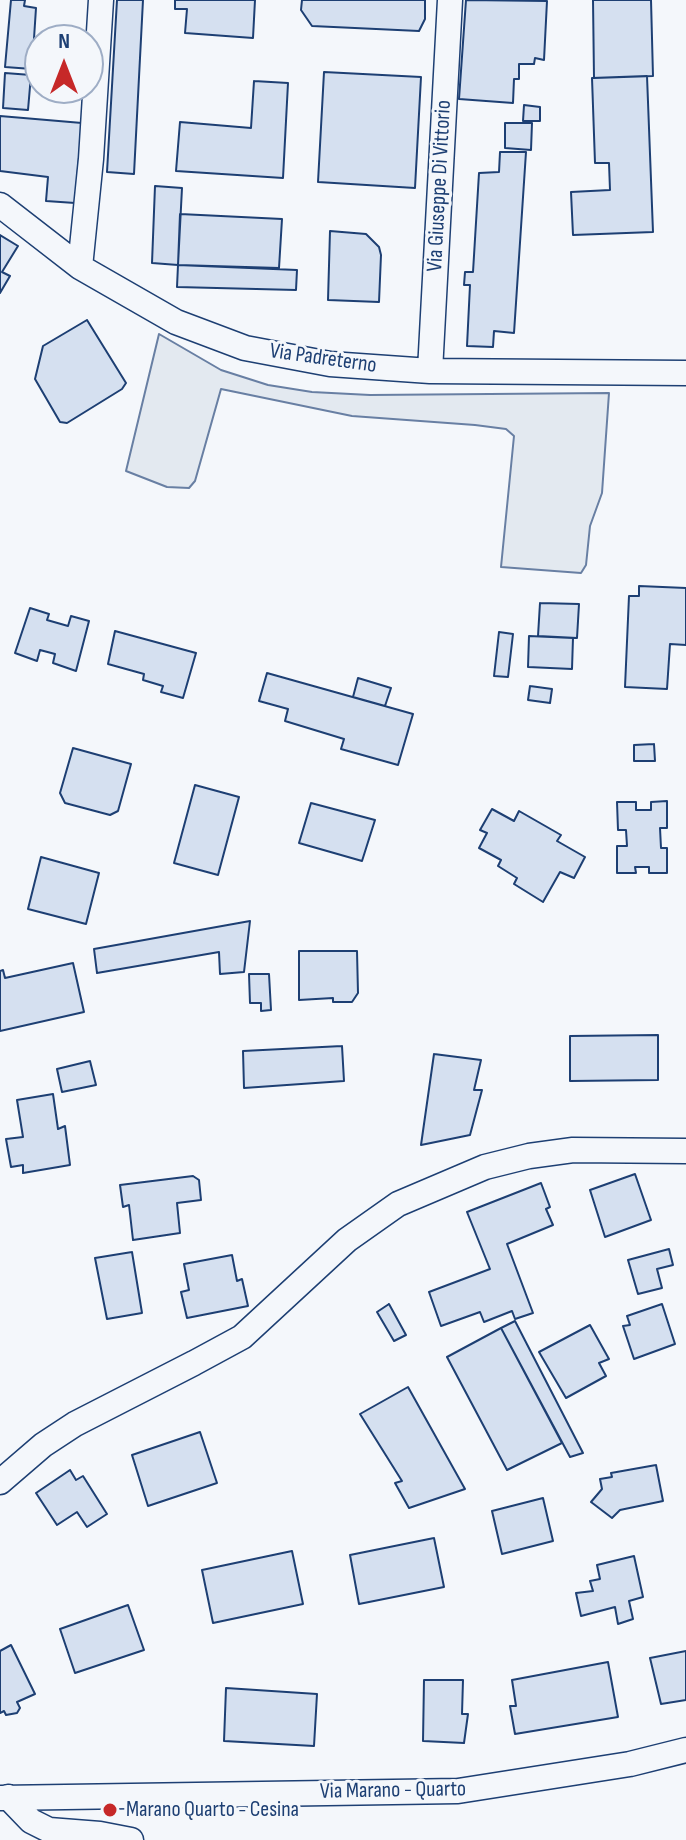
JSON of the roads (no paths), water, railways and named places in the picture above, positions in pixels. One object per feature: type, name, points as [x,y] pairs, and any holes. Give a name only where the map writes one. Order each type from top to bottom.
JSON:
[{"type":"street","points":[[80,267],[91,159],[101,0]]},
{"type":"street","name":"Via Giuseppe Di Vittorio","points":[[430,371],[450,0]]},
{"type":"street","name":"Via Padreterno","points":[[0,205],[80,267],[176,322],[245,348],[330,364],[430,371],[686,373]]},
{"type":"street","points":[[0,1482],[43,1445],[75,1424],[242,1337],[347,1240],[398,1204],[485,1167],[529,1156],[573,1150],[686,1151]]},
{"type":"street","name":"Via Marano - Quarto","points":[[4,1798],[458,1791],[630,1764],[686,1750]]},
{"type":"street","points":[[4,1798],[31,1821],[49,1830],[131,1840]]},
{"type":"place","name":"Marano Quarto - Cesina","points":[[110,1810]]}]
